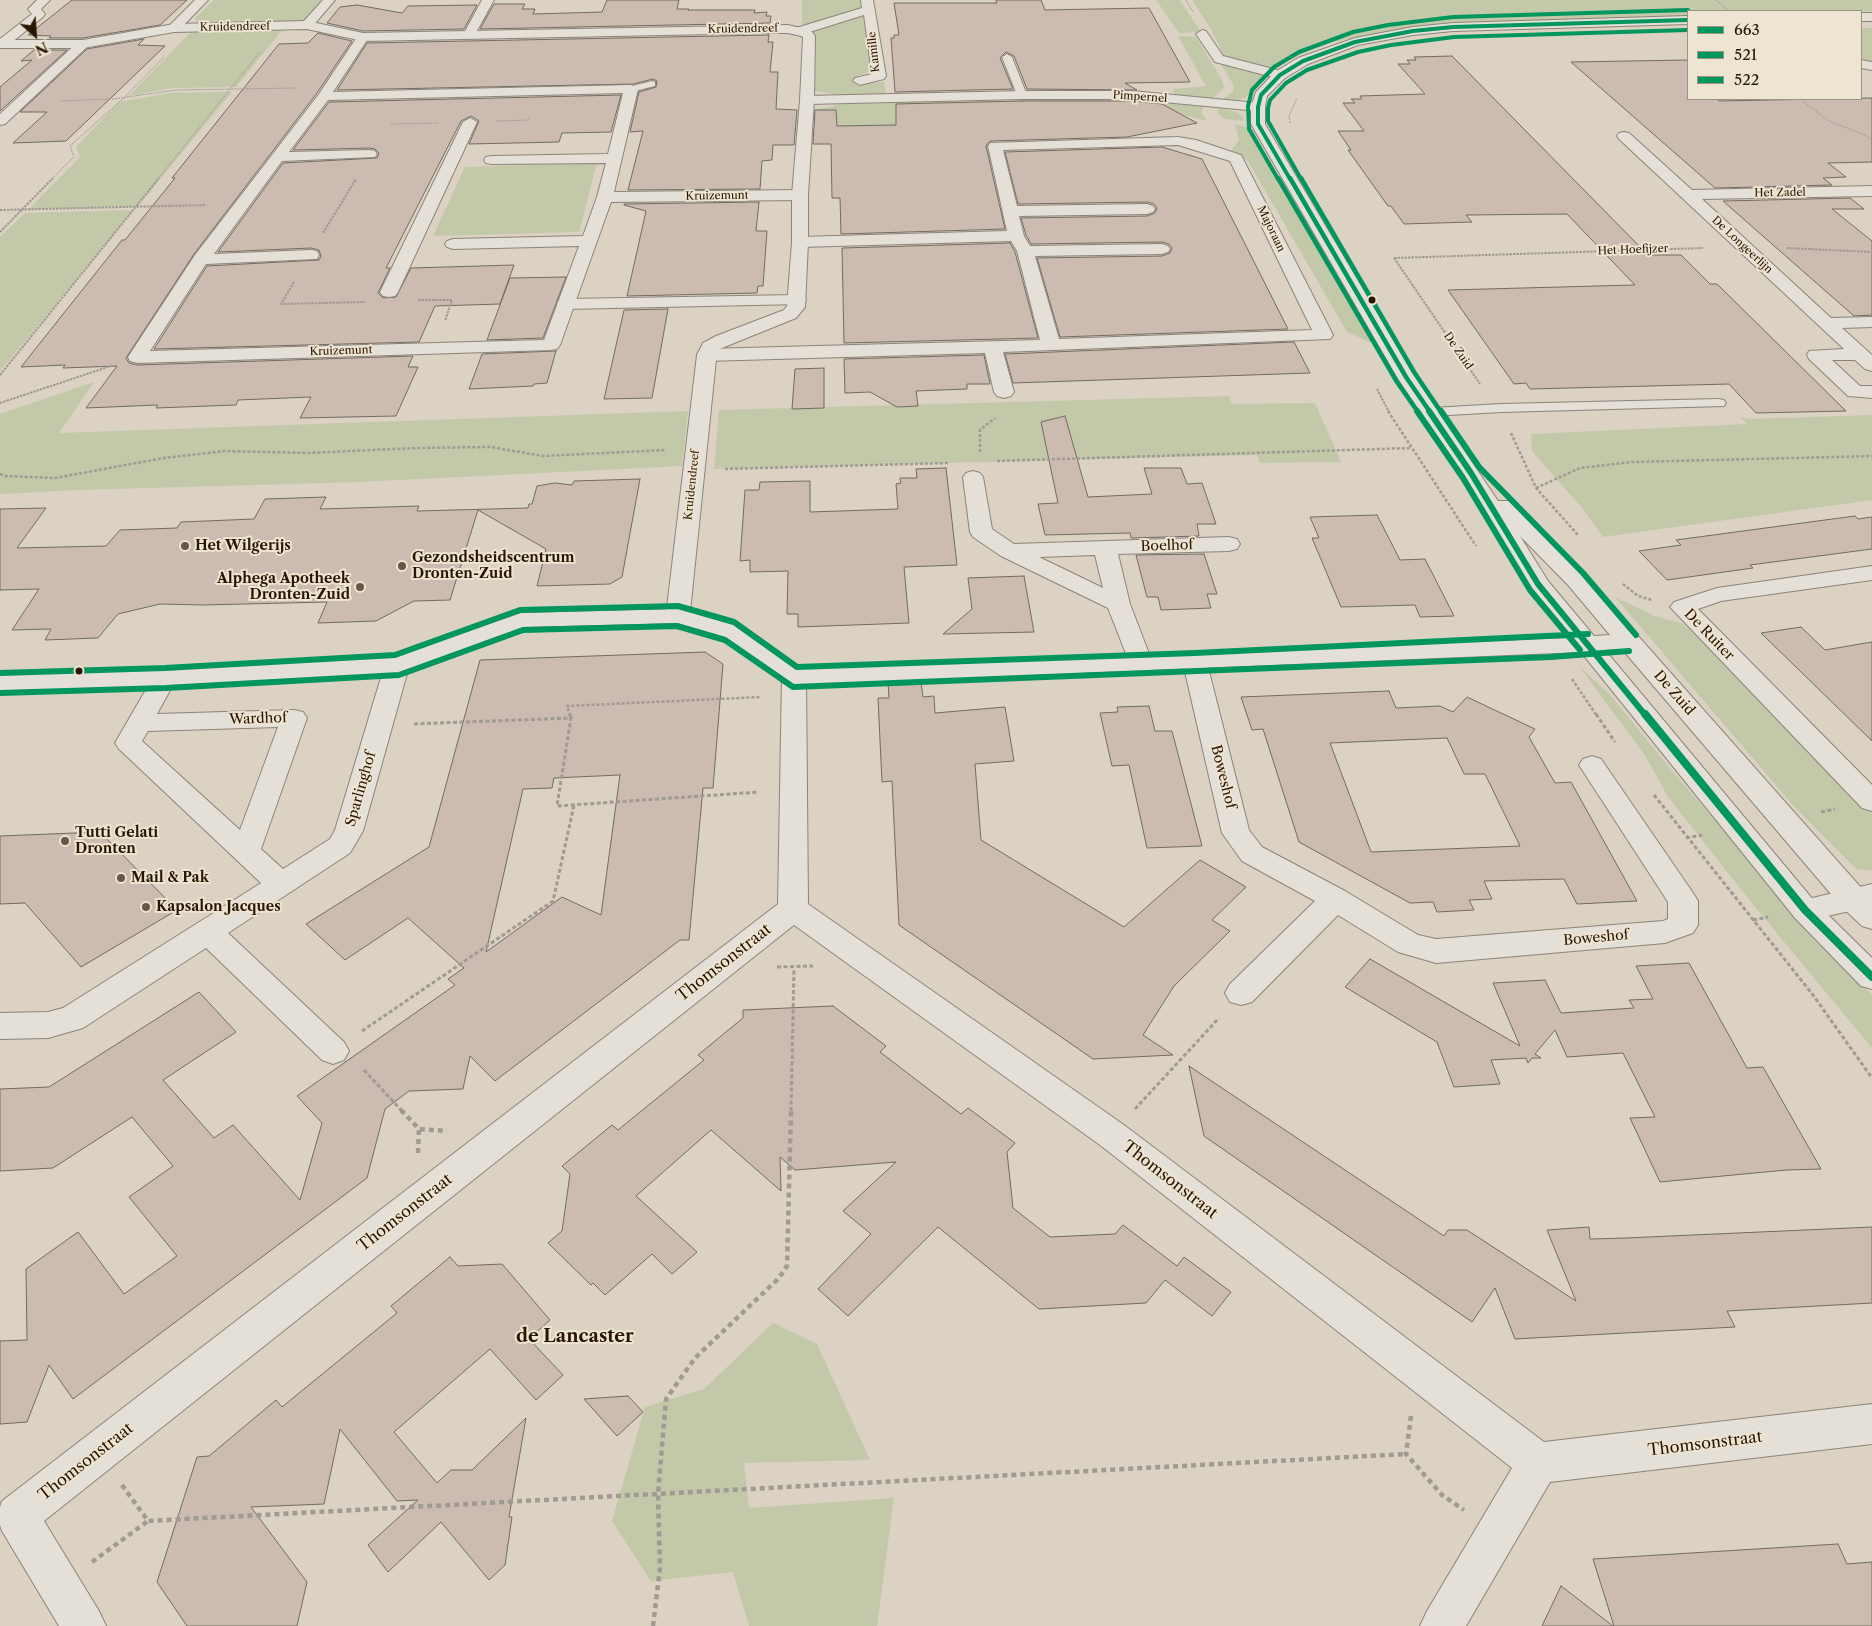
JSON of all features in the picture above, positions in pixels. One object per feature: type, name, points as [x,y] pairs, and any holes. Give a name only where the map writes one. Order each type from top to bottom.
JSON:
[{"type":"street","points":[[1,44],[39,14],[34,9],[44,0]]},
{"type":"street","points":[[174,28],[202,0]]},
{"type":"street","points":[[307,25],[329,0]]},
{"type":"street","points":[[470,35],[488,0]]},
{"type":"street","name":"Kamille","points":[[800,31],[868,5],[879,76],[860,81]]},
{"type":"street","points":[[1258,107],[1260,95],[1280,75],[1303,61],[1355,42],[1413,31],[1453,27],[1687,20]]},
{"type":"street","name":"Kruidendreef","points":[[1,44],[83,44],[174,28],[307,25],[363,37],[764,29],[800,31]]},
{"type":"street","points":[[800,31],[809,36],[796,307],[790,314],[708,347],[706,355],[993,347],[1004,392]]},
{"type":"street","points":[[1202,34],[1219,59],[1280,75]]},
{"type":"street","points":[[137,357],[201,259],[326,92],[363,37]]},
{"type":"street","points":[[0,121],[17,99],[83,44]]},
{"type":"street","points":[[472,92],[482,77]]},
{"type":"street","points":[[326,92],[631,89]]},
{"type":"street","name":"Kruizemunt","points":[[137,357],[551,344],[605,197],[631,89]]},
{"type":"street","name":"Pimpernel","points":[[807,100],[1022,95],[1132,95],[1258,107]]},
{"type":"street","name":"De Zuid","points":[[1258,107],[1258,124],[1277,158],[1406,377],[1432,412],[1471,473],[1538,584],[1805,910],[1872,977]]},
{"type":"street","points":[[389,292],[470,122]]},
{"type":"street","name":"De Longeerlijn","points":[[1624,136],[1866,360]]},
{"type":"street","name":"Majoraan","points":[[993,347],[1051,345],[1324,335],[1236,158],[1190,142],[1178,141],[995,146],[1016,236],[1025,252],[1051,345]]},
{"type":"street","points":[[279,156],[370,154]]},
{"type":"street","points":[[490,160],[615,158]]},
{"type":"street","name":"Het Zadel","points":[[1688,195],[1872,191]]},
{"type":"street","name":"Kruizemunt","points":[[605,197],[800,195]]},
{"type":"street","points":[[1011,211],[1147,209]]},
{"type":"street","points":[[800,242],[1016,236]]},
{"type":"street","points":[[453,244],[588,242]]},
{"type":"street","points":[[1025,252],[1162,249]]},
{"type":"street","points":[[201,259],[311,255]]},
{"type":"street","points":[[566,304],[797,300]]},
{"type":"street","points":[[1826,324],[1872,322]]},
{"type":"street","name":"Kruidendreef","points":[[678,616],[706,355]]},
{"type":"street","name":"De Longeerlijn","points":[[1866,360],[1816,355],[1854,392],[1872,392]]},
{"type":"street","points":[[976,469],[981,532],[1009,551],[1118,604]]},
{"type":"street","name":"De Zuid","points":[[1471,473],[1576,580],[1628,641],[1865,904]]},
{"type":"street","name":"Boelhof","points":[[1009,551],[1229,544]]},
{"type":"street","points":[[1105,548],[1118,604],[1141,664]]},
{"type":"street","name":"De Ruiter","points":[[1872,573],[1717,595],[1682,607],[1872,801]]},
{"type":"street","points":[[0,683],[165,678],[397,665],[521,620],[678,616],[730,631],[794,686],[1141,664],[1195,663],[1628,641]]},
{"type":"street","name":"Boweshof","points":[[1195,663],[1236,833],[1252,854],[1335,899],[1409,944],[1436,951],[1665,932],[1683,925],[1683,901],[1592,765]]},
{"type":"street","name":"Sparlinghof","points":[[0,1026],[48,1025],[72,1019],[340,846],[347,836],[397,665]]},
{"type":"street","points":[[165,678],[128,743],[280,883]]},
{"type":"street","points":[[793,909],[792,790],[794,686]]},
{"type":"street","name":"Wardhof","points":[[140,723],[294,718],[246,851]]},
{"type":"street","points":[[1241,993],[1335,899]]},
{"type":"street","points":[[1805,910],[1865,904]]},
{"type":"street","name":"Thomsonstraat","points":[[84,1626],[59,1586],[9,1517],[98,1453],[793,909],[1112,1135],[1538,1463],[1872,1424]]},
{"type":"street","points":[[206,932],[333,1051]]},
{"type":"street","points":[[1442,1626],[1538,1463]]},
{"type":"lane","points":[[1007,57],[1022,95]]},
{"type":"lane","points":[[631,89],[652,84]]},
{"type":"lane","points":[[1432,412],[1502,408],[1719,403]]},
{"type":"path","points":[[1716,0],[1727,10]]},
{"type":"path","points":[[0,374],[232,89],[280,26]]},
{"type":"path","points":[[0,232],[74,157],[70,146],[124,98],[192,28]]},
{"type":"path","points":[[17,99],[124,98],[176,90],[232,89],[326,92]]},
{"type":"path","points":[[1804,100],[1829,121],[1865,135],[1872,140]]},
{"type":"path","points":[[370,154],[281,304],[373,302]]},
{"type":"path","points":[[0,210],[243,204]]},
{"type":"path","name":"Het Hoefijzer","points":[[1394,258],[1743,247],[1872,252]]},
{"type":"path","name":"De Zuid","points":[[1394,258],[1484,389]]},
{"type":"path","points":[[417,300],[452,300],[437,348]]},
{"type":"path","points":[[0,403],[137,357]]},
{"type":"path","points":[[976,469],[980,430],[988,422],[1008,410],[1008,396],[1004,392]]},
{"type":"path","points":[[1510,430],[1536,488],[1582,540]]},
{"type":"path","points":[[0,474],[6,476],[55,478],[164,458],[225,451],[309,453],[491,446],[543,456],[696,448]]},
{"type":"path","points":[[693,470],[976,469],[1411,448]]},
{"type":"path","points":[[1536,488],[1580,468],[1632,462],[1872,456]]},
{"type":"path","points":[[1620,581],[1638,596],[1682,607]]},
{"type":"path","points":[[792,790],[557,806],[571,718],[567,706],[794,686]]},
{"type":"path","points":[[380,725],[571,718]]},
{"type":"path","points":[[333,1051],[553,901],[574,805]]},
{"type":"path","points":[[737,952],[751,966],[794,968],[820,965],[844,946]]},
{"type":"path","points":[[653,1626],[660,1568],[658,1494],[666,1399],[695,1358],[779,1278],[786,1266],[794,968]]},
{"type":"path","points":[[1112,1135],[1241,993]]},
{"type":"path","points":[[333,1051],[349,1054],[419,1128],[502,1136]]},
{"type":"path","points":[[1436,1385],[1411,1412],[1406,1454],[1442,1495],[1497,1532]]},
{"type":"path","points":[[98,1453],[148,1520]]},
{"type":"path","points":[[59,1586],[148,1520],[1406,1454]]},
{"type":"green space","points":[[214,0],[323,0],[306,20],[282,23],[197,24],[195,18]]},
{"type":"green space","points":[[802,0],[861,0],[862,7],[802,28]]},
{"type":"green space","points":[[1156,0],[1180,0],[1201,32],[1179,33]]},
{"type":"green space","points":[[1192,0],[1872,0],[1872,11],[1687,10],[1687,16],[1428,24],[1327,43],[1285,62],[1276,70],[1225,58],[1211,29]]},
{"type":"green space","points":[[863,15],[871,71],[857,76],[858,84],[884,82],[886,95],[847,96],[815,91],[816,35],[813,32]]},
{"type":"green space","points":[[1862,28],[1872,28],[1872,62],[1862,59]]},
{"type":"green space","points":[[282,30],[236,87],[172,88],[129,96],[192,31]]},
{"type":"green space","points":[[1178,36],[1196,37],[1222,80],[1224,88],[1213,98],[1175,95],[1173,89],[1206,86]]},
{"type":"green space","points":[[1221,64],[1229,64],[1266,75],[1245,98],[1232,101],[1221,100],[1233,92],[1234,86]]},
{"type":"green space","points":[[232,92],[138,206],[29,209],[80,157],[76,147],[119,102],[170,93]]},
{"type":"green space","points":[[1133,100],[1204,106],[1201,112],[1207,121],[1164,110],[894,130],[815,132],[815,110],[842,104]]},
{"type":"green space","points":[[1219,108],[1236,112],[1244,118],[1243,121],[1225,119],[1219,115],[1217,111]]},
{"type":"green space","points":[[1235,124],[1253,129],[1274,171],[1378,346],[1347,332],[1248,161],[1231,151],[1239,140]]},
{"type":"green space","points":[[597,163],[579,232],[433,236],[465,167]]},
{"type":"green space","points":[[134,210],[0,371],[0,237],[25,213]]},
{"type":"green space","points":[[94,382],[59,433],[688,411],[682,466],[359,482],[0,494],[0,414]]},
{"type":"green space","points":[[1229,396],[1232,404],[1315,403],[1341,462],[1260,463],[1257,455],[714,469],[719,410]]},
{"type":"green space","points":[[1872,415],[1872,500],[1603,537],[1582,508],[1532,451],[1531,434],[1747,424],[1740,417],[1749,419]]},
{"type":"green space","points":[[1615,597],[1655,616],[1683,624],[1726,661],[1872,814],[1872,871],[1856,869],[1792,804]]},
{"type":"green space","points":[[1579,666],[1612,697],[1674,773],[1793,911],[1872,995],[1872,1048],[1747,897],[1668,797],[1646,757]]},
{"type":"green space","points":[[773,1323],[817,1344],[870,1460],[744,1463],[749,1508],[894,1498],[877,1626],[749,1626],[733,1572],[651,1581],[612,1521],[645,1407],[704,1389]]},
{"type":"building","points":[[72,0],[187,0],[160,25],[83,38],[49,38],[51,36],[28,35]]},
{"type":"building","points":[[607,0],[679,0],[677,9],[755,10],[754,13],[767,12],[766,16],[771,16],[770,23],[480,29],[494,4],[525,4],[522,9],[535,9],[533,14],[602,12]]},
{"type":"building","points":[[996,0],[1041,0],[1045,10],[1149,8],[1190,82],[1125,83],[1137,90],[1027,89],[1014,56],[1006,52],[1000,58],[1013,89],[895,92],[891,38],[894,38],[894,35],[899,35],[894,3],[997,3]]},
{"type":"building","points":[[357,5],[402,13],[408,6],[477,5],[464,29],[363,31],[327,23],[340,7]]},
{"type":"building","points":[[318,33],[352,41],[317,93],[194,254],[126,358],[129,363],[137,365],[413,356],[408,367],[418,367],[396,416],[300,418],[311,397],[238,400],[236,405],[156,408],[158,405],[86,408],[117,366],[63,368],[65,365],[21,367],[122,240],[125,240],[175,178],[172,178],[279,44],[308,43]]},
{"type":"building","points":[[769,35],[768,42],[773,42],[770,72],[778,72],[776,109],[797,110],[794,145],[773,145],[772,160],[762,161],[760,189],[628,190],[643,131],[630,132],[639,92],[656,87],[657,81],[653,79],[633,84],[337,90],[367,43]]},
{"type":"building","points":[[144,39],[138,45],[165,46],[66,141],[13,143],[47,112],[20,112],[87,49]]},
{"type":"building","points":[[34,50],[67,50],[0,111],[0,87],[32,60],[21,61]]},
{"type":"building","points":[[1452,56],[1648,255],[1681,255],[1710,284],[1717,284],[1846,411],[1756,413],[1729,384],[1530,389],[1526,383],[1514,384],[1448,290],[1635,285],[1567,214],[1466,215],[1472,222],[1404,224],[1391,206],[1388,206],[1348,150],[1351,150],[1338,131],[1364,131],[1343,103],[1355,103],[1351,99],[1362,99],[1360,96],[1425,94],[1398,64],[1410,64],[1407,60],[1416,60],[1414,57]]},
{"type":"building","points":[[1687,60],[1687,100],[1862,100],[1862,98],[1872,98],[1872,162],[1828,163],[1846,177],[1823,178],[1832,185],[1715,188],[1571,62]]},
{"type":"building","points":[[621,95],[611,132],[562,133],[559,142],[469,144],[479,121],[471,116],[461,121],[386,268],[390,268],[378,293],[383,298],[396,297],[411,268],[514,265],[500,304],[435,306],[419,342],[154,349],[207,266],[319,260],[321,256],[319,250],[311,248],[218,252],[283,163],[377,158],[379,153],[375,149],[370,148],[293,150],[329,102]]},
{"type":"building","points":[[1132,101],[1162,104],[1197,123],[1127,137],[990,141],[986,146],[1005,229],[841,234],[840,198],[832,198],[831,144],[813,144],[815,110],[836,110],[837,126],[896,125],[896,104]]},
{"type":"building","points":[[1162,147],[1202,159],[1288,329],[1060,337],[1037,258],[1162,256],[1170,253],[1172,248],[1169,244],[1162,242],[1031,244],[1021,218],[1147,216],[1155,213],[1157,208],[1154,204],[1147,202],[1018,204],[1005,152]]},
{"type":"building","points":[[1850,198],[1864,209],[1832,209],[1872,241],[1872,315],[1854,316],[1723,201]]},
{"type":"building","points":[[759,202],[756,231],[767,231],[763,286],[758,286],[757,293],[627,296],[646,211],[624,204]]},
{"type":"building","points":[[1010,243],[1015,252],[1038,338],[844,343],[842,248]]},
{"type":"building","points":[[566,277],[543,338],[487,340],[510,278]]},
{"type":"building","points":[[668,309],[652,398],[604,399],[624,310]]},
{"type":"building","points":[[1294,342],[1310,373],[1013,383],[1005,354]]},
{"type":"building","points":[[556,351],[547,383],[534,384],[533,386],[469,389],[482,354]]},
{"type":"building","points":[[984,355],[990,384],[967,384],[967,389],[916,391],[918,406],[897,407],[870,392],[845,393],[844,359]]},
{"type":"building","points":[[824,368],[824,408],[792,409],[795,369]]},
{"type":"building","points":[[1065,416],[1088,497],[1152,494],[1144,468],[1181,468],[1187,484],[1202,483],[1216,524],[1197,524],[1199,536],[1131,538],[1130,533],[1045,535],[1038,504],[1058,503],[1041,422]]},
{"type":"building","points":[[946,468],[957,565],[904,567],[909,623],[798,627],[798,614],[787,614],[788,571],[750,572],[750,560],[740,561],[745,490],[759,490],[760,482],[810,481],[810,512],[898,509],[896,484],[901,483],[900,478],[917,478],[916,469]]},
{"type":"building","points":[[640,479],[622,577],[610,584],[537,586],[546,549],[478,510],[450,600],[414,601],[376,621],[318,623],[327,602],[203,605],[160,604],[118,614],[98,638],[45,640],[51,629],[12,630],[39,589],[0,590],[0,509],[46,508],[17,548],[106,546],[120,530],[177,528],[181,522],[254,519],[265,499],[326,497],[320,509],[419,506],[417,511],[528,508],[529,504],[532,504],[537,486],[555,483],[572,485],[574,481]]},
{"type":"building","points":[[1377,515],[1400,560],[1425,559],[1454,616],[1420,617],[1415,605],[1341,607],[1312,538],[1319,538],[1310,517]]},
{"type":"building","points":[[1855,516],[1858,519],[1872,517],[1872,549],[1750,565],[1753,568],[1667,580],[1639,551],[1681,545],[1676,540]]},
{"type":"building","points":[[1204,554],[1217,594],[1207,594],[1211,608],[1161,610],[1158,597],[1147,597],[1136,555]]},
{"type":"building","points":[[1024,576],[1034,632],[943,634],[972,609],[968,578]]},
{"type":"building","points":[[1801,627],[1825,650],[1872,642],[1872,741],[1761,633]]},
{"type":"building","points":[[705,652],[723,664],[713,788],[703,788],[689,940],[680,940],[495,1081],[470,1056],[463,1089],[409,1091],[385,1109],[367,1178],[73,1399],[49,1365],[27,1422],[0,1424],[0,1341],[27,1340],[26,1269],[78,1232],[124,1294],[177,1256],[129,1197],[173,1166],[132,1117],[53,1168],[0,1171],[0,1089],[49,1087],[199,992],[236,1032],[163,1080],[214,1138],[233,1125],[300,1200],[322,1123],[297,1096],[455,985],[448,979],[464,968],[408,918],[345,960],[306,924],[429,847],[480,660]],"holes":[[[620,775],[601,915],[562,897],[486,952],[523,789],[552,788],[554,778]]]},
{"type":"building","points":[[921,682],[923,697],[934,696],[935,713],[1005,707],[1014,761],[975,764],[981,840],[1124,927],[1200,860],[1246,887],[1212,920],[1230,931],[1174,986],[1143,1035],[1173,1055],[1093,1059],[899,925],[892,781],[882,782],[878,698],[889,698],[888,683]]},
{"type":"building","points":[[1389,691],[1396,708],[1440,706],[1453,712],[1467,697],[1535,729],[1529,737],[1555,783],[1571,782],[1637,901],[1577,904],[1564,879],[1484,881],[1492,899],[1469,900],[1474,910],[1437,912],[1433,902],[1410,903],[1299,842],[1263,729],[1252,730],[1241,697]],"holes":[[[1447,738],[1464,774],[1485,774],[1520,846],[1371,852],[1330,743]]]},
{"type":"building","points":[[1149,706],[1155,731],[1172,731],[1202,846],[1147,848],[1129,765],[1112,766],[1100,713],[1118,712],[1117,707]]},
{"type":"building","points":[[100,832],[177,910],[81,967],[25,903],[0,904],[0,836]]},
{"type":"building","points":[[1370,959],[1520,1046],[1493,983],[1545,980],[1561,1013],[1634,1008],[1629,1000],[1653,999],[1636,966],[1689,963],[1747,1068],[1763,1067],[1821,1169],[1786,1170],[1660,1182],[1630,1118],[1655,1117],[1623,1053],[1567,1057],[1555,1030],[1535,1054],[1541,1058],[1532,1058],[1528,1063],[1526,1058],[1491,1060],[1500,1084],[1454,1087],[1437,1042],[1345,987]]},
{"type":"building","points":[[833,1006],[886,1046],[880,1052],[961,1114],[968,1108],[1015,1143],[1007,1152],[1013,1208],[1050,1237],[1115,1234],[1123,1225],[1177,1266],[1184,1257],[1231,1292],[1212,1316],[1165,1280],[1146,1303],[1039,1309],[938,1227],[848,1316],[818,1289],[871,1234],[843,1211],[896,1162],[795,1170],[780,1157],[781,1191],[711,1130],[636,1196],[697,1252],[672,1274],[652,1254],[605,1295],[593,1283],[591,1285],[548,1243],[562,1231],[570,1174],[562,1166],[612,1125],[618,1130],[704,1060],[698,1055],[743,1018],[743,1010]]},
{"type":"building","points":[[1189,1066],[1444,1236],[1448,1230],[1467,1230],[1576,1301],[1547,1230],[1589,1227],[1590,1239],[1872,1227],[1872,1303],[1727,1311],[1735,1327],[1515,1339],[1495,1288],[1472,1322],[1204,1136]]},
{"type":"building","points":[[450,1257],[458,1266],[502,1264],[550,1320],[529,1339],[563,1375],[536,1400],[490,1349],[394,1432],[437,1483],[451,1470],[472,1470],[526,1418],[509,1517],[512,1517],[505,1565],[489,1580],[441,1522],[388,1572],[368,1545],[418,1500],[397,1501],[340,1429],[324,1504],[251,1507],[307,1582],[297,1626],[187,1626],[157,1582],[197,1457],[209,1456],[276,1400],[282,1407],[397,1313],[391,1306]]},
{"type":"building","points":[[628,1396],[643,1412],[617,1436],[584,1399]]},
{"type":"building","points":[[1838,1544],[1847,1564],[1872,1562],[1872,1626],[1614,1626],[1593,1559]]},
{"type":"building","points":[[1561,1586],[1613,1626],[1542,1626]]},
{"type":"transit line","name":"522","points":[[1580,650],[1530,590],[1463,478],[1397,382],[1249,129],[1248,106],[1252,90],[1274,67],[1299,52],[1353,32],[1388,25],[1453,17],[1687,10]]},
{"type":"transit line","name":"663","points":[[1687,20],[1453,27],[1413,31],[1355,42],[1303,61],[1280,75],[1261,95],[1258,107],[1258,124],[1406,377],[1471,473],[1538,584],[1805,910],[1872,977]]},
{"type":"transit line","name":"521","points":[[1636,635],[1583,573],[1479,467],[1414,372],[1268,121],[1268,108],[1270,100],[1286,83],[1307,70],[1358,52],[1391,45],[1454,37],[1687,30]]},
{"type":"transit line","name":"522","points":[[0,673],[165,668],[395,655],[520,610],[678,606],[734,622],[797,667],[1195,653],[1588,634]]},
{"type":"transit line","name":"521","points":[[0,693],[166,688],[399,675],[523,630],[677,626],[725,640],[793,687],[1551,657],[1629,651]]},
{"type":"place","name":"Het Wilgerijs","points":[[185,546]]},
{"type":"place","name":"Gezondsheidscentrum Dronten-Zuid","points":[[402,566]]},
{"type":"place","name":"Alphega Apotheek Dronten-Zuid","points":[[360,587]]},
{"type":"place","name":"Tutti Gelati Dronten","points":[[65,841]]},
{"type":"place","name":"Mail & Pak","points":[[121,878]]},
{"type":"place","name":"Kapsalon Jacques","points":[[146,907]]},
{"type":"district","name":"de Lancaster","points":[[575,1337]]}]
